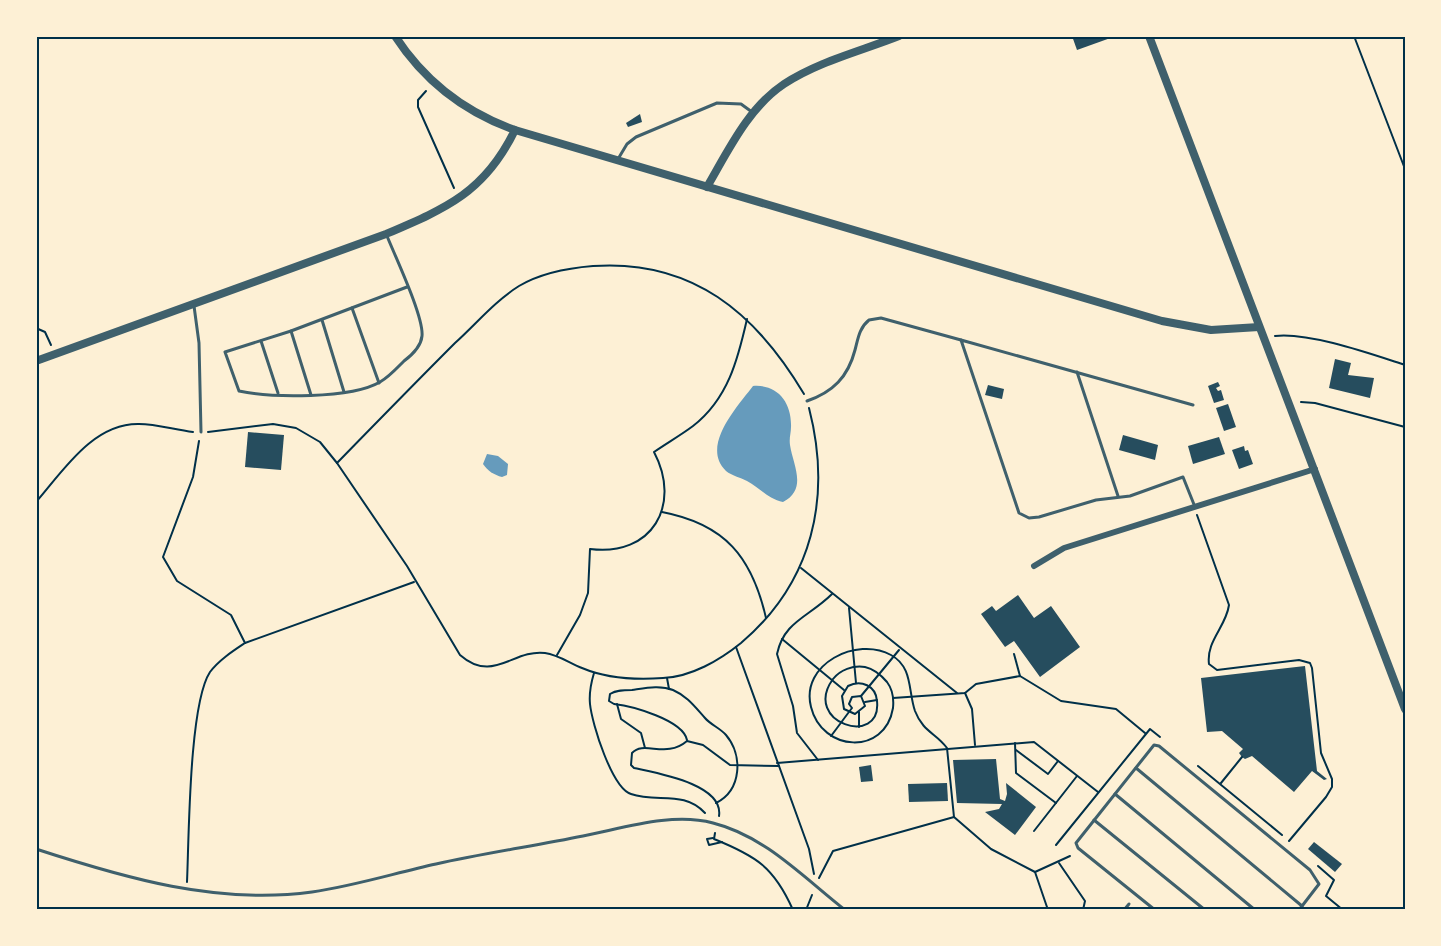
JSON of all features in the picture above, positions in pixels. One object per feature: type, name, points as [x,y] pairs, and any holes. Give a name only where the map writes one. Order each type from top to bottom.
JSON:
[{"type":"street","points":[[395,36],[434,83],[463,107],[515,130],[1162,321],[1211,330],[1259,327]]},
{"type":"street","points":[[707,187],[754,113],[783,84],[899,36]]},
{"type":"street","points":[[1149,36],[1405,709]]},
{"type":"street","points":[[36,361],[386,234],[435,213],[459,199],[480,181],[506,148],[515,130]]},
{"type":"street","points":[[1034,566],[1064,548],[1315,469]]},
{"type":"lane","points":[[618,160],[627,144],[636,136],[717,103],[741,104],[754,113]]},
{"type":"lane","points":[[386,234],[407,287],[422,328],[422,337],[410,357],[379,382],[344,392],[311,395],[254,394],[238,391],[225,352],[322,320],[407,287]]},
{"type":"lane","points":[[193,303],[199,343],[201,432]]},
{"type":"lane","points":[[352,308],[379,382]]},
{"type":"lane","points":[[807,401],[831,391],[853,356],[860,332],[869,320],[881,318],[1193,405]]},
{"type":"lane","points":[[322,320],[344,392]]},
{"type":"lane","points":[[291,331],[311,395]]},
{"type":"lane","points":[[961,340],[1019,513],[1029,518],[1039,517],[1096,500],[1130,496],[1183,477],[1194,507]]},
{"type":"lane","points":[[261,341],[278,393]]},
{"type":"lane","points":[[1077,372],[1119,496]]},
{"type":"lane","points":[[1155,910],[1078,848],[1076,843],[1154,745],[1160,746],[1310,870],[1319,884],[1299,910]]},
{"type":"lane","points":[[1136,768],[1302,906]]},
{"type":"lane","points":[[1115,794],[1255,910]]},
{"type":"lane","points":[[36,849],[110,873],[187,890],[261,896],[312,892],[438,863],[648,823],[685,819],[715,823],[764,846],[845,910]]},
{"type":"lane","points":[[1094,820],[1205,910]]},
{"type":"lane","points":[[1124,910],[1129,904]]},
{"type":"path","points":[[1354,36],[1405,169]]},
{"type":"path","points":[[434,83],[418,100],[418,107],[459,199]]},
{"type":"path","points":[[36,502],[90,442],[107,430],[140,424],[201,432],[273,424],[288,426],[303,431],[320,442],[337,463],[407,566],[414,582],[460,655],[473,664],[502,665],[535,652],[557,655],[594,673],[619,678],[667,678],[718,660],[766,618],[785,596],[801,568],[817,509],[820,477],[818,443],[807,401],[777,351],[747,319],[695,282],[640,267],[581,267],[543,274],[501,299],[337,463]]},
{"type":"path","points":[[557,655],[588,593],[590,549],[607,551],[630,546],[651,531],[662,512],[666,483],[654,452],[695,425],[724,391],[737,362],[747,319]]},
{"type":"path","points":[[36,328],[45,332],[54,354]]},
{"type":"path","points":[[1263,337],[1286,334],[1405,365]]},
{"type":"path","points":[[1289,402],[1315,403],[1405,427]]},
{"type":"path","points":[[201,432],[192,477],[163,557],[177,581],[231,615],[246,643]]},
{"type":"path","points":[[1194,507],[1229,605],[1228,614],[1211,644],[1209,664],[1217,670],[1299,660],[1310,663],[1312,668],[1322,753],[1332,779],[1332,787],[1289,841]]},
{"type":"path","points":[[662,512],[703,523],[732,545],[749,568],[760,592],[766,618]]},
{"type":"path","points":[[801,568],[957,693]]},
{"type":"path","points":[[187,890],[200,703],[210,672],[224,658],[246,643],[414,582]]},
{"type":"path","points":[[818,760],[797,733],[794,706],[777,654],[790,625],[809,614],[831,594]]},
{"type":"path","points":[[849,608],[855,683]]},
{"type":"path","points":[[782,639],[844,690]]},
{"type":"path","points":[[736,646],[809,849],[815,886]]},
{"type":"path","points":[[870,686],[877,700],[874,716],[859,727],[840,724],[827,708],[827,694],[837,674],[854,667],[865,667],[879,674],[890,687],[893,698],[888,725],[878,735],[866,741],[851,743],[831,736],[814,719],[810,705],[811,690],[820,670],[832,659],[852,650],[871,649],[894,657],[908,673],[915,709],[924,728],[947,748],[954,817],[991,849],[1035,872],[1048,910]]},
{"type":"path","points":[[831,736],[852,708],[850,699],[854,696],[861,696],[900,649]]},
{"type":"path","points":[[1014,654],[1020,676]]},
{"type":"path","points":[[594,673],[590,704],[618,784],[633,795],[683,799],[699,806],[715,823]]},
{"type":"path","points":[[893,698],[964,693],[976,684],[1020,676],[1061,701],[1116,709],[1146,734],[1056,845]]},
{"type":"path","points":[[667,678],[669,689]]},
{"type":"path","points":[[849,712],[841,702],[844,690],[855,683],[870,686]]},
{"type":"path","points":[[687,741],[684,730],[674,724],[609,701],[613,692],[653,687],[669,689],[691,701],[706,719],[725,733],[733,746],[738,767],[733,788],[716,803]]},
{"type":"path","points":[[964,693],[972,709],[975,746]]},
{"type":"path","points":[[849,712],[863,710],[865,702],[861,696]]},
{"type":"path","points":[[865,702],[877,700]]},
{"type":"path","points":[[617,704],[621,719],[641,733],[645,748]]},
{"type":"path","points":[[859,712],[859,727]]},
{"type":"path","points":[[714,839],[715,823],[720,808],[716,803],[699,788],[683,781],[634,768],[631,765],[632,753],[636,749],[674,750],[687,741],[703,745],[730,765],[738,767],[1034,742],[1099,792]]},
{"type":"path","points":[[1015,743],[1016,773],[1056,803]]},
{"type":"path","points":[[1015,750],[1048,774],[1058,761]]},
{"type":"path","points":[[1221,783],[1242,757]]},
{"type":"path","points":[[1034,831],[1077,776]]},
{"type":"path","points":[[806,910],[815,886],[833,851],[954,817]]},
{"type":"path","points":[[722,843],[711,846],[707,843],[709,837],[741,849],[758,860],[782,888],[793,910]]},
{"type":"path","points":[[1035,872],[1070,856]]},
{"type":"path","points":[[1059,863],[1085,901],[1083,910]]},
{"type":"path","points":[[1326,896],[1343,910]]},
{"type":"water","points":[[753,386],[762,386],[776,392],[789,410],[790,445],[796,468],[797,484],[791,497],[783,502],[728,473],[719,461],[717,450],[719,438],[731,415]]},
{"type":"water","points":[[487,454],[498,456],[508,464],[507,475],[502,477],[487,469],[483,464]]},
{"type":"building","points":[[1072,36],[1116,36],[1077,50]]},
{"type":"building","points":[[640,114],[642,122],[628,127],[626,123]]},
{"type":"building","points":[[1335,359],[1351,363],[1348,375],[1374,378],[1370,398],[1329,388]]},
{"type":"building","points":[[1218,382],[1220,386],[1216,388],[1218,391],[1221,390],[1224,400],[1214,403],[1208,386]]},
{"type":"building","points":[[988,385],[1004,389],[1002,399],[985,395]]},
{"type":"building","points":[[1228,404],[1236,427],[1224,431],[1216,408]]},
{"type":"building","points":[[248,432],[284,435],[281,470],[245,467]]},
{"type":"building","points":[[1123,435],[1158,445],[1155,460],[1119,450]]},
{"type":"building","points":[[1219,437],[1225,454],[1193,464],[1188,446]]},
{"type":"building","points":[[1244,446],[1253,464],[1239,469],[1232,450]]},
{"type":"building","points":[[1018,595],[1034,618],[1051,606],[1080,647],[1040,677],[1014,641],[1005,647],[981,614],[992,606],[996,611]]},
{"type":"building","points":[[1305,666],[1317,771],[1327,779],[1324,780],[1312,771],[1294,792],[1252,756],[1245,759],[1242,757],[1239,753],[1243,749],[1222,731],[1207,732],[1201,678]]},
{"type":"building","points":[[996,759],[1000,799],[1005,801],[1006,783],[1036,807],[1015,835],[985,812],[999,809],[1002,804],[957,803],[953,760]]},
{"type":"building","points":[[871,765],[873,781],[861,782],[859,767]]},
{"type":"building","points":[[947,783],[948,801],[909,802],[908,784]]},
{"type":"building","points":[[1314,842],[1342,864],[1335,872],[1308,849]]}]
